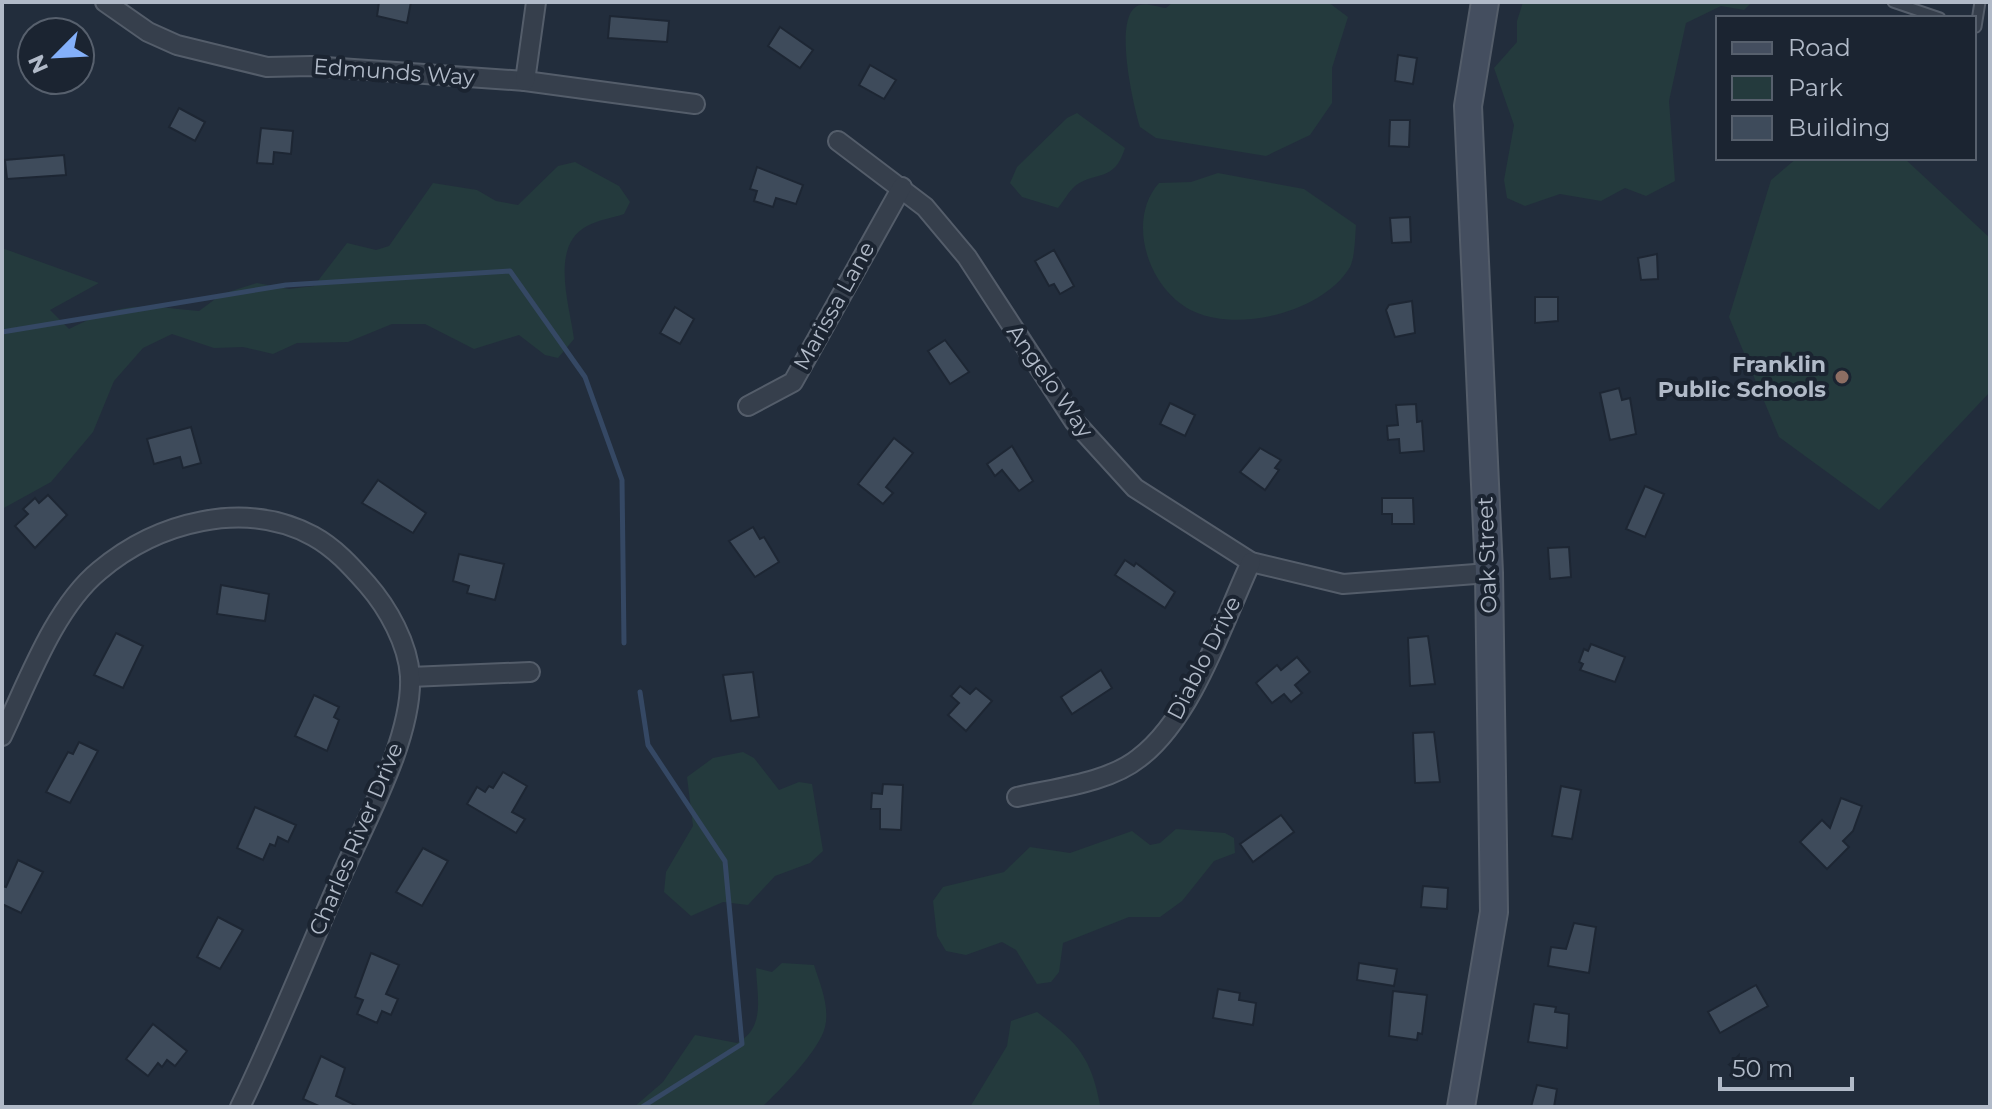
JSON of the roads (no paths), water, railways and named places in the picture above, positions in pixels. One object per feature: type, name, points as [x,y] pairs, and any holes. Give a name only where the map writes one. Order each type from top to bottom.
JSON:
[{"type":"main road","name":"Oak Street","points":[[1461,1107],[1494,912],[1489,573],[1468,106],[1485,2]]},
{"type":"street","name":"Edmunds Way","points":[[105,2],[148,32],[177,45],[267,67],[311,66],[525,81],[695,104]]},
{"type":"street","points":[[525,81],[536,2]]},
{"type":"street","name":"Angelo Way","points":[[838,141],[925,207],[967,257],[1074,421],[1135,488],[1251,562],[1343,584],[1489,573]]},
{"type":"street","name":"Marissa Lane","points":[[748,406],[793,382],[902,187]]},
{"type":"street","name":"Charles River Drive","points":[[2,736],[40,656],[87,583],[135,547],[194,521],[257,519],[296,528],[335,551],[384,606],[408,657],[410,677],[406,717],[382,787],[240,1107]]},
{"type":"street","name":"Diablo Drive","points":[[1017,797],[1103,776],[1138,760],[1167,731],[1202,669],[1251,562]]},
{"type":"street","points":[[410,677],[530,672]]},
{"type":"lane","points":[[1893,2],[1934,16]]},
{"type":"lane","points":[[1976,22],[1980,2]]},
{"type":"waterway","points":[[2,332],[286,285],[510,271],[585,377],[622,480],[624,643]]},
{"type":"waterway","points":[[640,692],[648,745],[725,861],[742,1044],[642,1107]]},
{"type":"place","name":"Franklin Public Schools","points":[[1842,377]]}]
